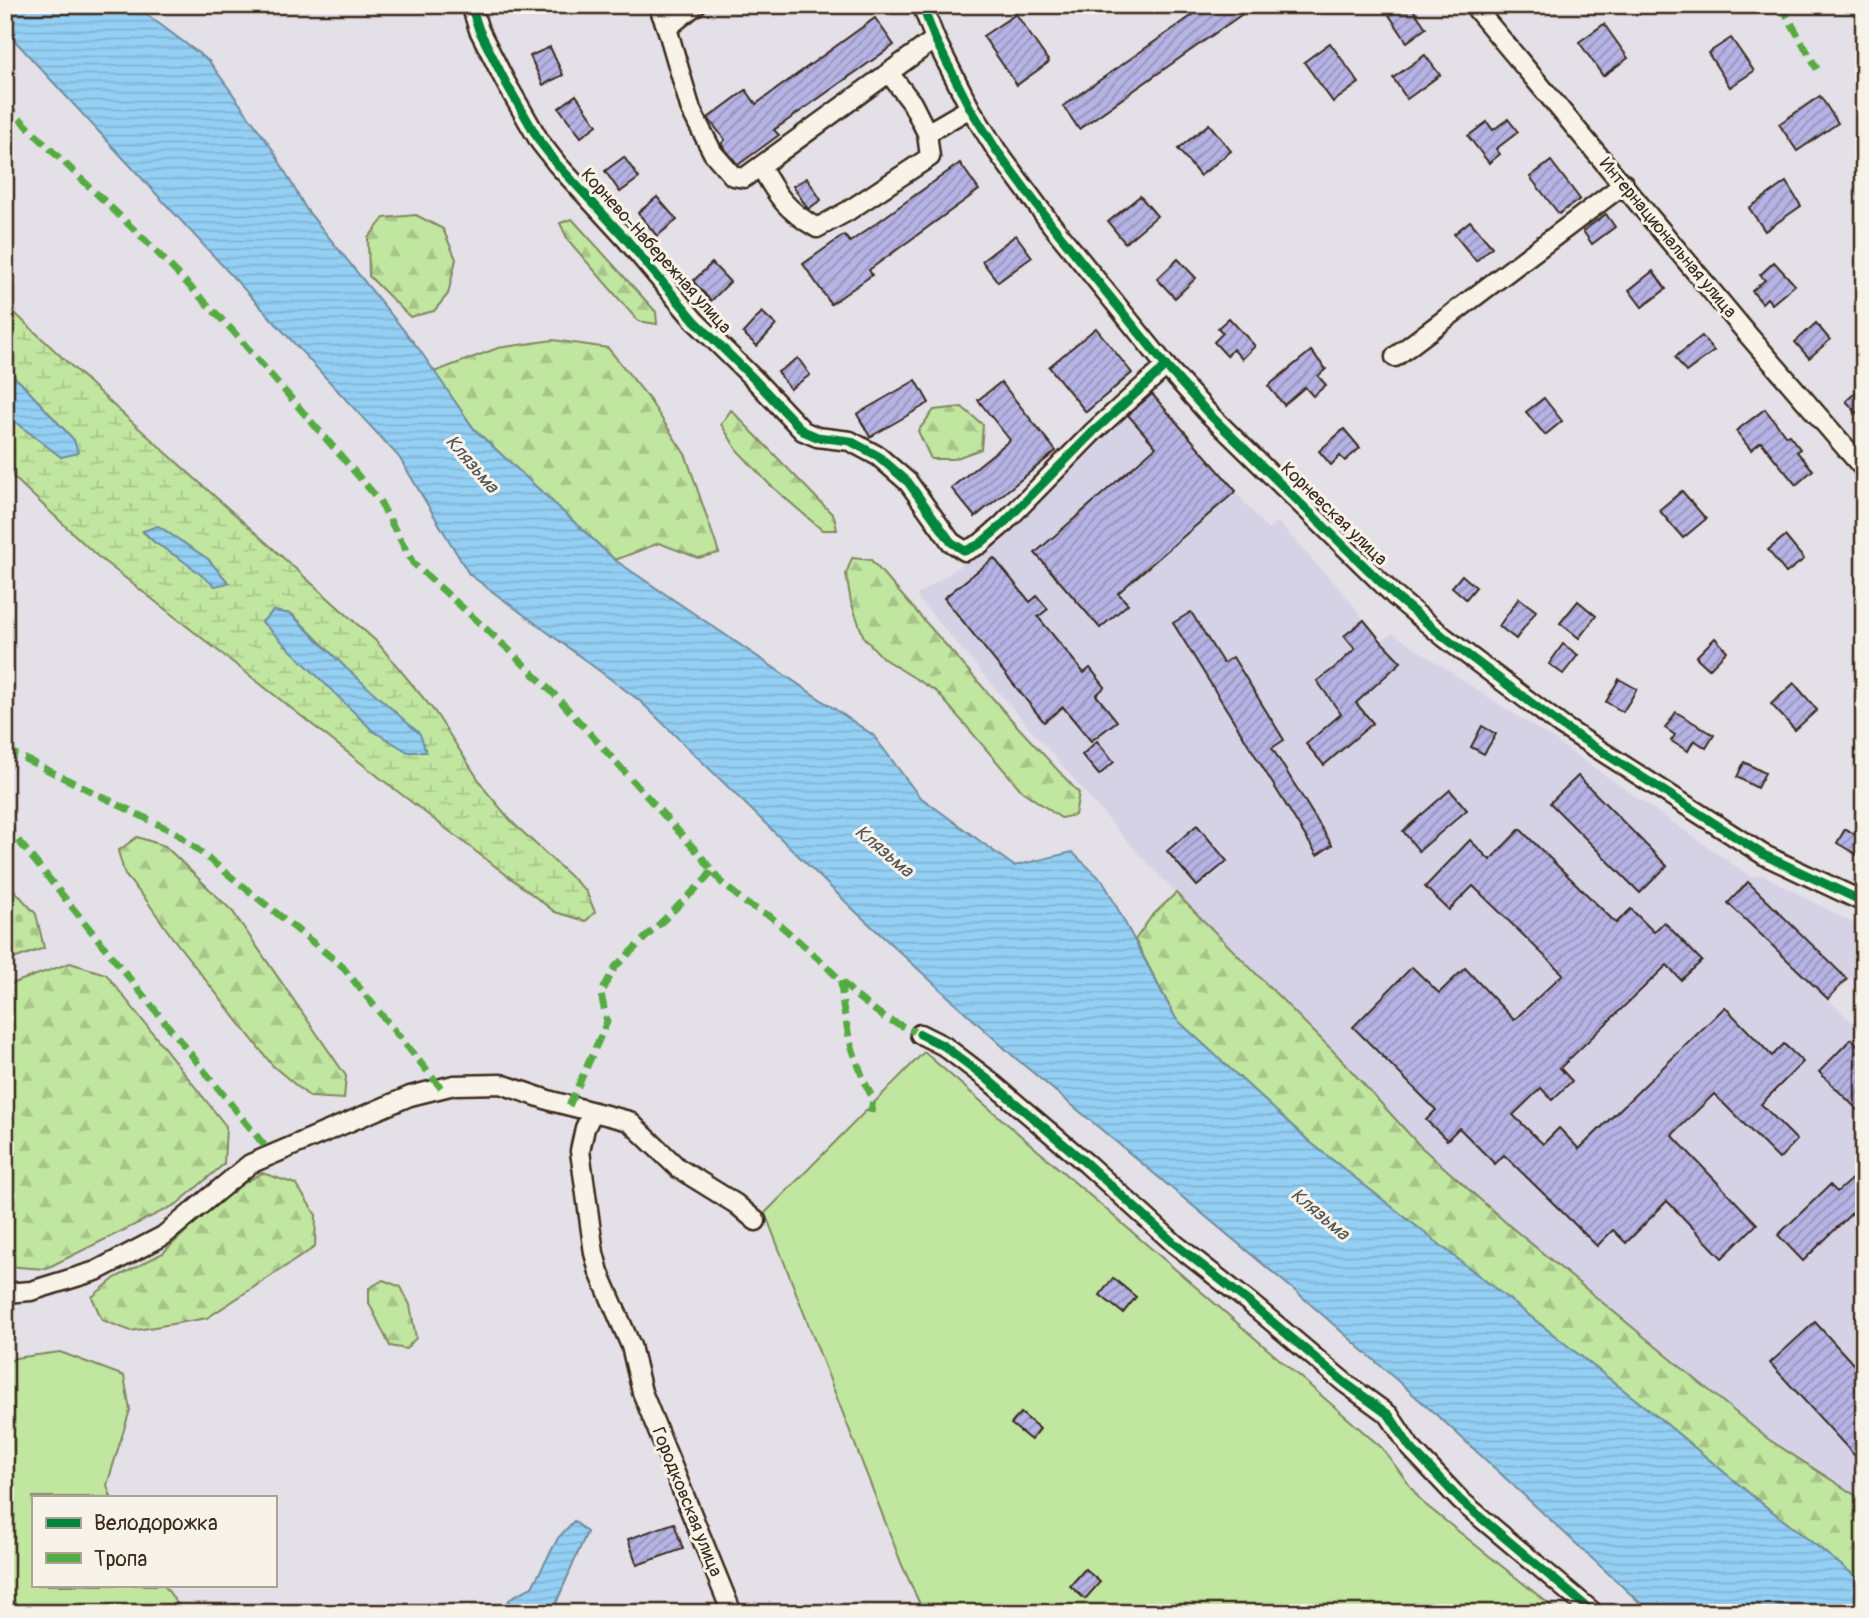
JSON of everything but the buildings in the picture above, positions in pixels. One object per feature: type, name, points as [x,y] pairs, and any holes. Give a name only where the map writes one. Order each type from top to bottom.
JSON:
[{"type":"street","name":"Корнево-Набережная улица","points":[[471,5],[485,41],[540,142],[695,321],[803,431],[817,437],[850,441],[878,456],[908,482],[951,542],[965,551],[979,544],[1001,526],[1093,432],[1166,366]]},
{"type":"street","points":[[658,5],[691,110],[713,153],[733,176],[744,178],[935,40]]},
{"type":"street","points":[[667,28],[696,5]]},
{"type":"street","name":"Корневская улица","points":[[922,5],[935,40],[970,108],[997,151],[1051,223],[1166,366],[1207,412],[1396,597],[1444,637],[1562,726],[1764,855],[1864,902]]},
{"type":"street","name":"Интернациональная улица","points":[[1473,5],[1864,469]]},
{"type":"street","points":[[761,167],[777,195],[799,217],[817,228],[930,157],[927,133],[912,103],[889,73]]},
{"type":"street","points":[[927,133],[970,108]]},
{"type":"street","points":[[1395,357],[1624,184]]},
{"type":"street","points":[[920,1034],[944,1046],[986,1078],[1175,1244],[1345,1383],[1389,1415],[1410,1447],[1461,1501],[1594,1613]]},
{"type":"street","points":[[5,1293],[31,1290],[96,1270],[163,1236],[250,1164],[410,1097],[454,1085],[501,1084],[551,1101],[629,1121],[678,1168],[736,1204],[756,1221]]},
{"type":"street","name":"Городковская улица","points":[[593,1112],[585,1128],[580,1150],[599,1272],[631,1346],[642,1392],[732,1613]]},
{"type":"shaded area","points":[[1150,392],[1268,530],[1277,521],[1382,640],[1393,633],[1553,739],[1751,877],[1763,875],[1864,929],[1864,964],[1828,999],[1864,1033],[1864,1040],[1858,1045],[1864,1051],[1864,1501],[1768,1439],[1511,1227],[1420,1146],[1336,1054],[1127,841],[916,596],[967,561],[1034,506]]},
{"type":"green space","points":[[416,215],[443,229],[456,259],[448,294],[434,311],[410,317],[369,276],[368,238],[384,218]]},
{"type":"green space","points":[[572,219],[656,312],[657,324],[638,321],[568,240],[560,223]]},
{"type":"green space","points":[[5,304],[377,642],[435,712],[486,791],[512,822],[586,891],[595,912],[586,921],[555,912],[96,555],[5,469],[5,414],[61,457],[78,453],[74,440],[5,369]],"holes":[[[158,526],[208,559],[182,560],[143,532]],[[273,611],[292,614],[345,667],[273,631],[262,622]]]},
{"type":"green space","points":[[553,340],[608,348],[647,396],[686,456],[719,553],[698,558],[659,543],[615,560],[474,429],[434,372],[498,348]]},
{"type":"green space","points":[[962,407],[983,425],[981,449],[954,459],[931,459],[918,431],[934,410]]},
{"type":"green space","points":[[731,410],[834,516],[837,530],[822,530],[769,484],[737,450],[721,424]]},
{"type":"green space","points":[[852,558],[871,560],[1079,793],[1075,815],[1061,818],[1022,791],[937,692],[884,659],[864,638],[851,602],[846,574]]},
{"type":"green space","points":[[137,837],[165,846],[233,912],[346,1076],[344,1099],[310,1097],[273,1066],[125,875],[118,851]]},
{"type":"green space","points":[[5,880],[36,914],[44,948],[5,962]]},
{"type":"green space","points":[[1176,893],[1336,1054],[1420,1146],[1511,1227],[1768,1439],[1864,1501],[1864,1583],[1311,1143],[1176,1019],[1135,940],[1151,917]]},
{"type":"green space","points":[[70,963],[106,974],[226,1126],[224,1164],[177,1204],[45,1269],[5,1266],[5,986]]},
{"type":"green space","points":[[924,1052],[1382,1448],[1422,1502],[1560,1613],[924,1613],[902,1565],[765,1213]]},
{"type":"green space","points":[[262,1173],[296,1184],[316,1215],[315,1247],[207,1318],[131,1331],[102,1320],[92,1297],[115,1278],[163,1253],[227,1193]]},
{"type":"green space","points":[[383,1280],[401,1287],[410,1305],[416,1338],[406,1349],[390,1346],[369,1303],[369,1288]]},
{"type":"green space","points":[[60,1352],[124,1376],[130,1410],[107,1485],[111,1496],[32,1496],[32,1586],[165,1586],[184,1613],[5,1613],[5,1365],[15,1358]]},
{"type":"water","name":"Клязьма","points":[[5,5],[134,5],[209,61],[273,150],[306,209],[419,349],[474,429],[615,560],[873,735],[919,796],[1014,866],[1072,852],[1103,881],[1176,1019],[1311,1143],[1864,1583],[1864,1613],[1651,1613],[1449,1426],[1300,1295],[1013,1056],[856,912],[640,701],[469,574],[399,457],[5,30]]},
{"type":"water","points":[[5,369],[74,440],[78,453],[61,457],[5,414]]},
{"type":"water","points":[[158,526],[208,559],[229,583],[215,586],[143,531]]},
{"type":"water","points":[[273,611],[291,614],[420,734],[426,752],[408,752],[373,731],[262,622]]},
{"type":"water","points":[[574,1521],[587,1532],[554,1613],[498,1613],[512,1597],[532,1587],[558,1538]]},
{"type":"marked path","points":[[1781,5],[1817,69]]},
{"type":"marked path","points":[[5,104],[148,243],[232,330],[379,500],[413,563],[555,695],[700,855],[722,883],[747,904],[770,916],[856,996],[885,1018],[920,1034]]},
{"type":"marked path","points":[[5,749],[178,834],[341,965],[441,1088]]},
{"type":"marked path","points":[[5,824],[268,1150]]},
{"type":"marked path","points":[[569,1106],[607,1022],[601,994],[615,967],[706,879],[712,870]]},
{"type":"marked path","points":[[841,981],[850,1042],[873,1099],[871,1113]]},
{"type":"cycle path","points":[[471,5],[479,30],[540,142],[695,321],[803,431],[817,437],[850,441],[878,456],[908,482],[951,542],[965,551],[980,544],[1001,526],[1093,432],[1166,366]]},
{"type":"cycle path","points":[[922,5],[935,39],[970,108],[997,151],[1051,224],[1166,366],[1207,412],[1396,597],[1444,637],[1562,726],[1764,855],[1864,902]]},
{"type":"cycle path","points":[[920,1034],[944,1046],[986,1078],[1175,1244],[1345,1383],[1389,1415],[1410,1447],[1461,1501],[1594,1613]]}]
